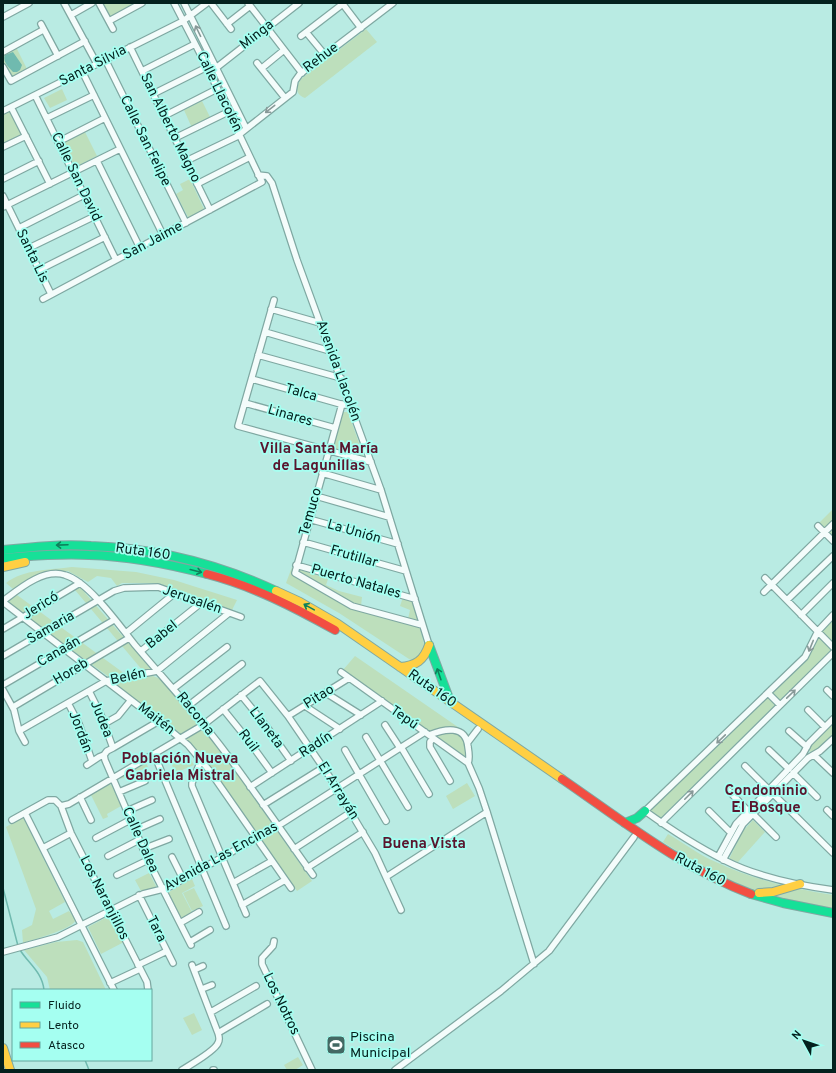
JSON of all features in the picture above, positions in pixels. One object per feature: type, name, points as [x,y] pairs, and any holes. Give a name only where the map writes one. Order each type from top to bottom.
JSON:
[{"type":"main road","name":"Ruta 160","points":[[4,550],[38,546],[69,545],[120,548],[166,555],[218,568],[265,585],[306,605],[338,624],[625,823],[692,867],[717,880],[747,892],[791,905],[833,913]]},
{"type":"main road","name":"Ruta 160","points":[[3,558],[74,554],[125,557],[176,566],[213,575],[273,598],[304,612],[345,636],[634,837],[688,872],[731,893],[783,910],[833,919]]},
{"type":"main road","points":[[3,567],[74,554]]},
{"type":"main road","points":[[400,667],[412,666],[420,662],[429,645]]},
{"type":"main road","points":[[429,645],[451,702]]},
{"type":"main road","points":[[625,823],[637,818],[645,812]]},
{"type":"main road","points":[[747,892],[769,893],[800,884]]},
{"type":"main road","points":[[3,1048],[10,1070]]},
{"type":"street","points":[[3,17],[29,3]]},
{"type":"street","points":[[64,3],[97,64]]},
{"type":"street","points":[[71,15],[92,3]]},
{"type":"street","points":[[99,3],[113,29]]},
{"type":"street","points":[[109,21],[135,5],[142,3]]},
{"type":"street","name":"Calle Llacolén","points":[[174,3],[218,89],[262,182]]},
{"type":"street","name":"Calle Llacolén","points":[[184,3],[246,128]]},
{"type":"street","name":"Santa Silvia","points":[[3,111],[183,20],[207,3]]},
{"type":"street","points":[[211,3],[232,29]]},
{"type":"street","name":"Minga","points":[[216,68],[299,3]]},
{"type":"street","points":[[301,36],[343,3],[361,28]]},
{"type":"street","name":"Rehue","points":[[186,161],[239,134],[294,91],[295,81],[302,73],[393,3]]},
{"type":"street","points":[[227,24],[249,4],[302,73]]},
{"type":"street","points":[[41,24],[58,56]]},
{"type":"street","points":[[3,52],[43,30]]},
{"type":"street","points":[[306,32],[325,55]]},
{"type":"street","points":[[3,67],[11,81],[85,42]]},
{"type":"street","points":[[142,71],[195,44]]},
{"type":"street","name":"San Alberto Magno","points":[[130,47],[210,210]]},
{"type":"street","points":[[262,68],[284,50]]},
{"type":"street","name":"Calle San Felipe","points":[[105,60],[186,223]]},
{"type":"street","points":[[258,63],[285,98]]},
{"type":"street","points":[[153,94],[206,67]]},
{"type":"street","points":[[82,71],[163,235]]},
{"type":"street","points":[[164,116],[218,89]]},
{"type":"street","name":"Calle San David","points":[[35,95],[116,260]]},
{"type":"street","points":[[46,118],[94,95]]},
{"type":"street","points":[[11,107],[50,184]]},
{"type":"street","points":[[175,138],[228,112]]},
{"type":"street","points":[[58,142],[105,118]]},
{"type":"street","points":[[3,147],[26,136]]},
{"type":"street","points":[[5,206],[120,149]]},
{"type":"street","points":[[197,184],[250,158]]},
{"type":"street","points":[[3,179],[39,161]]},
{"type":"street","points":[[97,161],[140,248]]},
{"type":"street","name":"Avenida Llacolén","points":[[258,175],[265,175],[271,180],[297,260],[381,490],[429,645]]},
{"type":"street","name":"San Jaime","points":[[43,299],[262,182]]},
{"type":"street","points":[[18,228],[84,195]]},
{"type":"street","name":"Santa Lis","points":[[3,196],[5,206],[29,248],[51,294]]},
{"type":"street","points":[[29,248],[95,216]]},
{"type":"street","points":[[40,270],[105,237]]},
{"type":"street","points":[[274,300],[238,426],[371,462]]},
{"type":"street","points":[[271,309],[320,323]]},
{"type":"street","points":[[265,332],[330,350]]},
{"type":"street","points":[[258,355],[341,378]]},
{"type":"street","name":"Talca","points":[[252,379],[350,405]]},
{"type":"street","name":"Linares","points":[[245,403],[335,428]]},
{"type":"street","name":"Temuco","points":[[342,404],[295,573],[352,606],[422,625]]},
{"type":"street","points":[[322,473],[381,490]]},
{"type":"street","points":[[316,496],[389,517]]},
{"type":"street","name":"La Unión","points":[[309,520],[398,544]]},
{"type":"street","points":[[764,592],[833,524]]},
{"type":"street","points":[[818,526],[833,541]]},
{"type":"street","name":"Frutillar","points":[[303,542],[406,571]]},
{"type":"street","points":[[787,600],[833,556]]},
{"type":"street","name":"Puerto Natales","points":[[296,565],[415,599]]},
{"type":"street","points":[[3,602],[30,583],[46,576],[65,575],[80,582]]},
{"type":"street","points":[[765,578],[833,647]]},
{"type":"street","name":"Racoma","points":[[80,582],[88,589],[157,671],[174,688],[204,725],[313,875]]},
{"type":"street","name":"Jericó","points":[[3,629],[80,582]]},
{"type":"street","points":[[801,615],[833,583]]},
{"type":"street","name":"Jerusalén","points":[[98,601],[116,590],[124,588],[154,587],[241,617]]},
{"type":"street","name":"Horeb","points":[[13,707],[127,636],[175,593]]},
{"type":"street","name":"Samaria","points":[[3,656],[98,601]]},
{"type":"street","name":"Maitén","points":[[3,602],[181,739],[201,760],[272,860],[290,888]]},
{"type":"street","name":"Babel","points":[[141,651],[202,603]]},
{"type":"street","name":"Belén","points":[[19,732],[106,681],[157,671],[229,613]]},
{"type":"street","points":[[833,615],[818,631],[805,657],[645,812],[721,859],[759,873],[800,884],[833,890]]},
{"type":"street","name":"Canaán","points":[[3,685],[114,620]]},
{"type":"street","points":[[174,688],[227,647]]},
{"type":"street","points":[[661,823],[833,653]]},
{"type":"street","points":[[188,706],[242,664]]},
{"type":"street","name":"Tepú","points":[[341,672],[468,763]]},
{"type":"street","name":"Pitao","points":[[288,716],[349,678]]},
{"type":"street","name":"El Arrayán","points":[[241,695],[260,681],[288,716],[324,767],[363,832],[375,853],[401,910]]},
{"type":"street","points":[[3,690],[13,707],[19,732],[25,742]]},
{"type":"street","points":[[827,690],[833,696]]},
{"type":"street","name":"Judea","points":[[89,691],[113,748]]},
{"type":"street","points":[[326,693],[361,716]]},
{"type":"street","points":[[768,693],[780,705]]},
{"type":"street","points":[[12,820],[50,799],[54,800],[61,806],[67,805],[204,725],[241,695]]},
{"type":"street","name":"Llaneta","points":[[241,695],[267,727],[291,761]]},
{"type":"street","points":[[104,724],[118,716],[131,700]]},
{"type":"street","name":"Radín","points":[[250,787],[382,701]]},
{"type":"street","name":"Jordán","points":[[68,703],[79,724],[89,763],[99,756],[104,755]]},
{"type":"street","points":[[305,706],[340,729]]},
{"type":"street","name":"Ruil","points":[[223,709],[272,774]]},
{"type":"street","points":[[808,710],[825,727]]},
{"type":"street","points":[[791,771],[809,742],[833,718]]},
{"type":"street","points":[[104,755],[107,751],[159,721]]},
{"type":"street","points":[[385,725],[429,794]]},
{"type":"street","points":[[478,728],[468,742],[470,759],[468,763],[479,788],[487,812],[534,964]]},
{"type":"street","name":"Avenida Las Encinas","points":[[3,952],[58,937],[139,895],[146,892],[162,890],[278,826],[401,748],[429,735],[441,730],[454,730],[461,734],[468,742]]},
{"type":"street","points":[[789,730],[812,755],[833,773]]},
{"type":"street","points":[[429,735],[430,747],[450,781]]},
{"type":"street","points":[[366,737],[408,807]]},
{"type":"street","points":[[721,859],[736,824],[791,771],[812,755],[820,751],[833,739]]},
{"type":"street","points":[[345,750],[386,821]]},
{"type":"street","points":[[769,750],[817,797]]},
{"type":"street","points":[[154,754],[226,926]]},
{"type":"street","name":"Calle Dalea","points":[[104,755],[134,830],[162,890],[190,944],[210,930]]},
{"type":"street","points":[[201,760],[192,786],[246,914]]},
{"type":"street","points":[[744,766],[833,854]]},
{"type":"street","points":[[263,805],[324,767]]},
{"type":"street","points":[[119,792],[145,781]]},
{"type":"street","points":[[728,791],[776,837]]},
{"type":"street","points":[[80,797],[91,820]]},
{"type":"street","points":[[127,811],[152,800]]},
{"type":"street","name":"Los Naranjillos","points":[[61,806],[72,833],[147,982],[148,989]]},
{"type":"street","points":[[827,810],[833,816]]},
{"type":"street","points":[[709,811],[731,833]]},
{"type":"street","points":[[294,849],[351,812]]},
{"type":"street","points":[[386,877],[487,812]]},
{"type":"street","points":[[721,859],[750,812]]},
{"type":"street","points":[[25,813],[113,989]]},
{"type":"street","points":[[134,830],[160,819]]},
{"type":"street","points":[[96,838],[130,820]]},
{"type":"street","points":[[307,868],[363,832]]},
{"type":"street","points":[[43,848],[72,833]]},
{"type":"street","points":[[395,1070],[501,991],[534,964],[555,943],[634,837]]},
{"type":"street","points":[[143,849],[169,839]]},
{"type":"street","points":[[108,856],[139,840]]},
{"type":"street","points":[[172,857],[183,879]]},
{"type":"street","points":[[117,875],[148,860]]},
{"type":"street","points":[[233,883],[272,860]]},
{"type":"street","points":[[242,905],[285,880]]},
{"type":"street","name":"Tara","points":[[139,895],[173,964]]},
{"type":"street","points":[[180,923],[199,912]]},
{"type":"street","name":"Los Notros","points":[[274,941],[273,946],[262,958],[262,964],[312,1070]]},
{"type":"street","points":[[110,983],[167,951]]},
{"type":"street","points":[[182,1070],[200,1059],[217,1045],[219,1040],[211,1012],[193,967],[203,966]]},
{"type":"street","points":[[202,989],[212,985]]},
{"type":"street","points":[[211,1012],[256,986]]},
{"type":"street","points":[[218,1033],[267,1004]]},
{"type":"shaded area","points":[[102,3],[132,3],[131,6],[111,17]]},
{"type":"shaded area","points":[[366,29],[377,42],[305,98],[299,95],[297,88],[301,79]]},
{"type":"shaded area","points":[[16,47],[28,71],[12,79],[3,65],[3,54]]},
{"type":"shaded area","points":[[13,52],[22,65],[20,70],[17,72],[13,72],[4,60],[5,55]]},
{"type":"shaded area","points":[[62,89],[67,100],[50,108],[44,98]]},
{"type":"shaded area","points":[[202,101],[211,119],[192,128],[184,110]]},
{"type":"shaded area","points":[[9,112],[11,113],[21,133],[3,144],[3,114]]},
{"type":"shaded area","points":[[85,132],[97,156],[75,167],[63,142]]},
{"type":"shaded area","points":[[190,179],[204,209],[188,217],[176,194],[183,190],[180,184]]},
{"type":"shaded area","points":[[342,412],[348,412],[365,460],[332,451]]},
{"type":"shaded area","points":[[833,509],[833,537],[819,523]]},
{"type":"shaded area","points":[[72,567],[136,572],[174,580],[237,600],[232,610],[158,583],[122,583],[117,586],[111,578],[97,576],[88,582],[68,571],[42,573],[13,589],[6,583],[13,578],[29,573]]},
{"type":"shaded area","points":[[292,567],[328,579],[326,585],[339,591],[362,597],[361,606],[408,619],[410,610],[400,606],[403,597],[413,601],[425,648],[423,652],[414,661],[409,659],[339,613],[286,583]]},
{"type":"shaded area","points":[[80,587],[151,669],[143,671],[75,590]]},
{"type":"shaded area","points":[[17,595],[125,674],[109,677],[6,602]]},
{"type":"shaded area","points":[[833,619],[833,648],[662,817],[659,818],[650,812],[650,809],[805,662],[821,631]]},
{"type":"shaded area","points":[[355,656],[468,734],[464,740],[468,757],[467,758],[343,670]]},
{"type":"shaded area","points":[[153,676],[162,681],[227,759],[312,881],[297,891],[200,754],[179,732],[118,687],[116,683]]},
{"type":"shaded area","points":[[833,722],[833,735],[818,750],[811,752],[809,751],[810,747]]},
{"type":"shaded area","points":[[188,754],[194,765],[175,773],[171,762]]},
{"type":"shaded area","points":[[146,763],[148,767],[121,779],[122,777]]},
{"type":"shaded area","points":[[467,783],[475,796],[453,809],[446,796]]},
{"type":"shaded area","points":[[108,784],[112,786],[121,806],[107,814],[108,817],[103,819],[91,795]]},
{"type":"shaded area","points":[[23,817],[65,902],[49,911],[53,919],[69,911],[76,920],[73,924],[60,931],[23,943],[22,930],[32,925],[36,909],[6,827]]},
{"type":"shaded area","points":[[753,820],[765,832],[738,862],[730,859],[743,831]]},
{"type":"shaded area","points":[[668,834],[710,859],[730,868],[758,878],[803,890],[833,895],[833,908],[767,894],[739,884],[700,865],[663,842]]},
{"type":"shaded area","points":[[149,873],[156,886],[155,888],[141,891],[135,880]]},
{"type":"shaded area","points":[[192,879],[195,886],[182,893],[193,914],[182,920],[168,895],[169,892]]},
{"type":"shaded area","points":[[194,888],[203,906],[192,911],[183,893]]},
{"type":"shaded area","points":[[111,915],[124,942],[101,954],[88,927]]},
{"type":"shaded area","points":[[77,940],[83,942],[106,989],[50,989],[47,977],[24,950],[56,942]]},
{"type":"shaded area","points":[[194,1013],[202,1030],[192,1035],[183,1018]]},
{"type":"shaded area","name":"Piscina Municipal","points":[[332,1039],[336,1040],[341,1048],[340,1051],[336,1051],[330,1044]]},
{"type":"shaded area","points":[[298,1057],[303,1065],[295,1070],[287,1070],[284,1065]]},
{"type":"waterway","points":[[3,888],[18,946]]},
{"type":"waterway","points":[[20,950],[38,973],[44,989]]},
{"type":"waterway","points":[[85,1061],[89,1070]]},
{"type":"traffic: fast","points":[[3,550],[69,545],[115,547],[138,550],[209,565],[254,581],[276,591]]},
{"type":"traffic: fast","points":[[3,558],[78,554],[119,557],[149,561],[207,574]]},
{"type":"traffic: fast","points":[[429,645],[450,701]]},
{"type":"traffic: fast","points":[[625,823],[637,818],[645,811]]},
{"type":"traffic: fast","points":[[751,894],[783,903],[833,913]]},
{"type":"traffic: slow","points":[[3,567],[25,562]]},
{"type":"traffic: slow","points":[[276,591],[300,602],[338,624],[562,779]]},
{"type":"traffic: slow","points":[[400,667],[415,664],[419,661],[425,655],[429,645]]},
{"type":"traffic: slow","points":[[759,893],[773,892],[800,884]]},
{"type":"traffic: slow","points":[[3,1048],[10,1070]]},
{"type":"traffic: jam","points":[[207,574],[257,591],[304,613],[335,630]]},
{"type":"traffic: jam","points":[[562,779],[630,827],[677,857],[701,871],[751,894]]},
{"type":"place","name":"Piscina Municipal","points":[[336,1045]]},
{"type":"district","name":"Villa Santa María de Lagunillas","points":[[319,458]]},
{"type":"district","name":"Población Nueva Gabriela Mistral","points":[[180,768]]},
{"type":"district","name":"Condominio El Bosque","points":[[766,800]]},
{"type":"district","name":"Buena Vista","points":[[424,844]]}]
